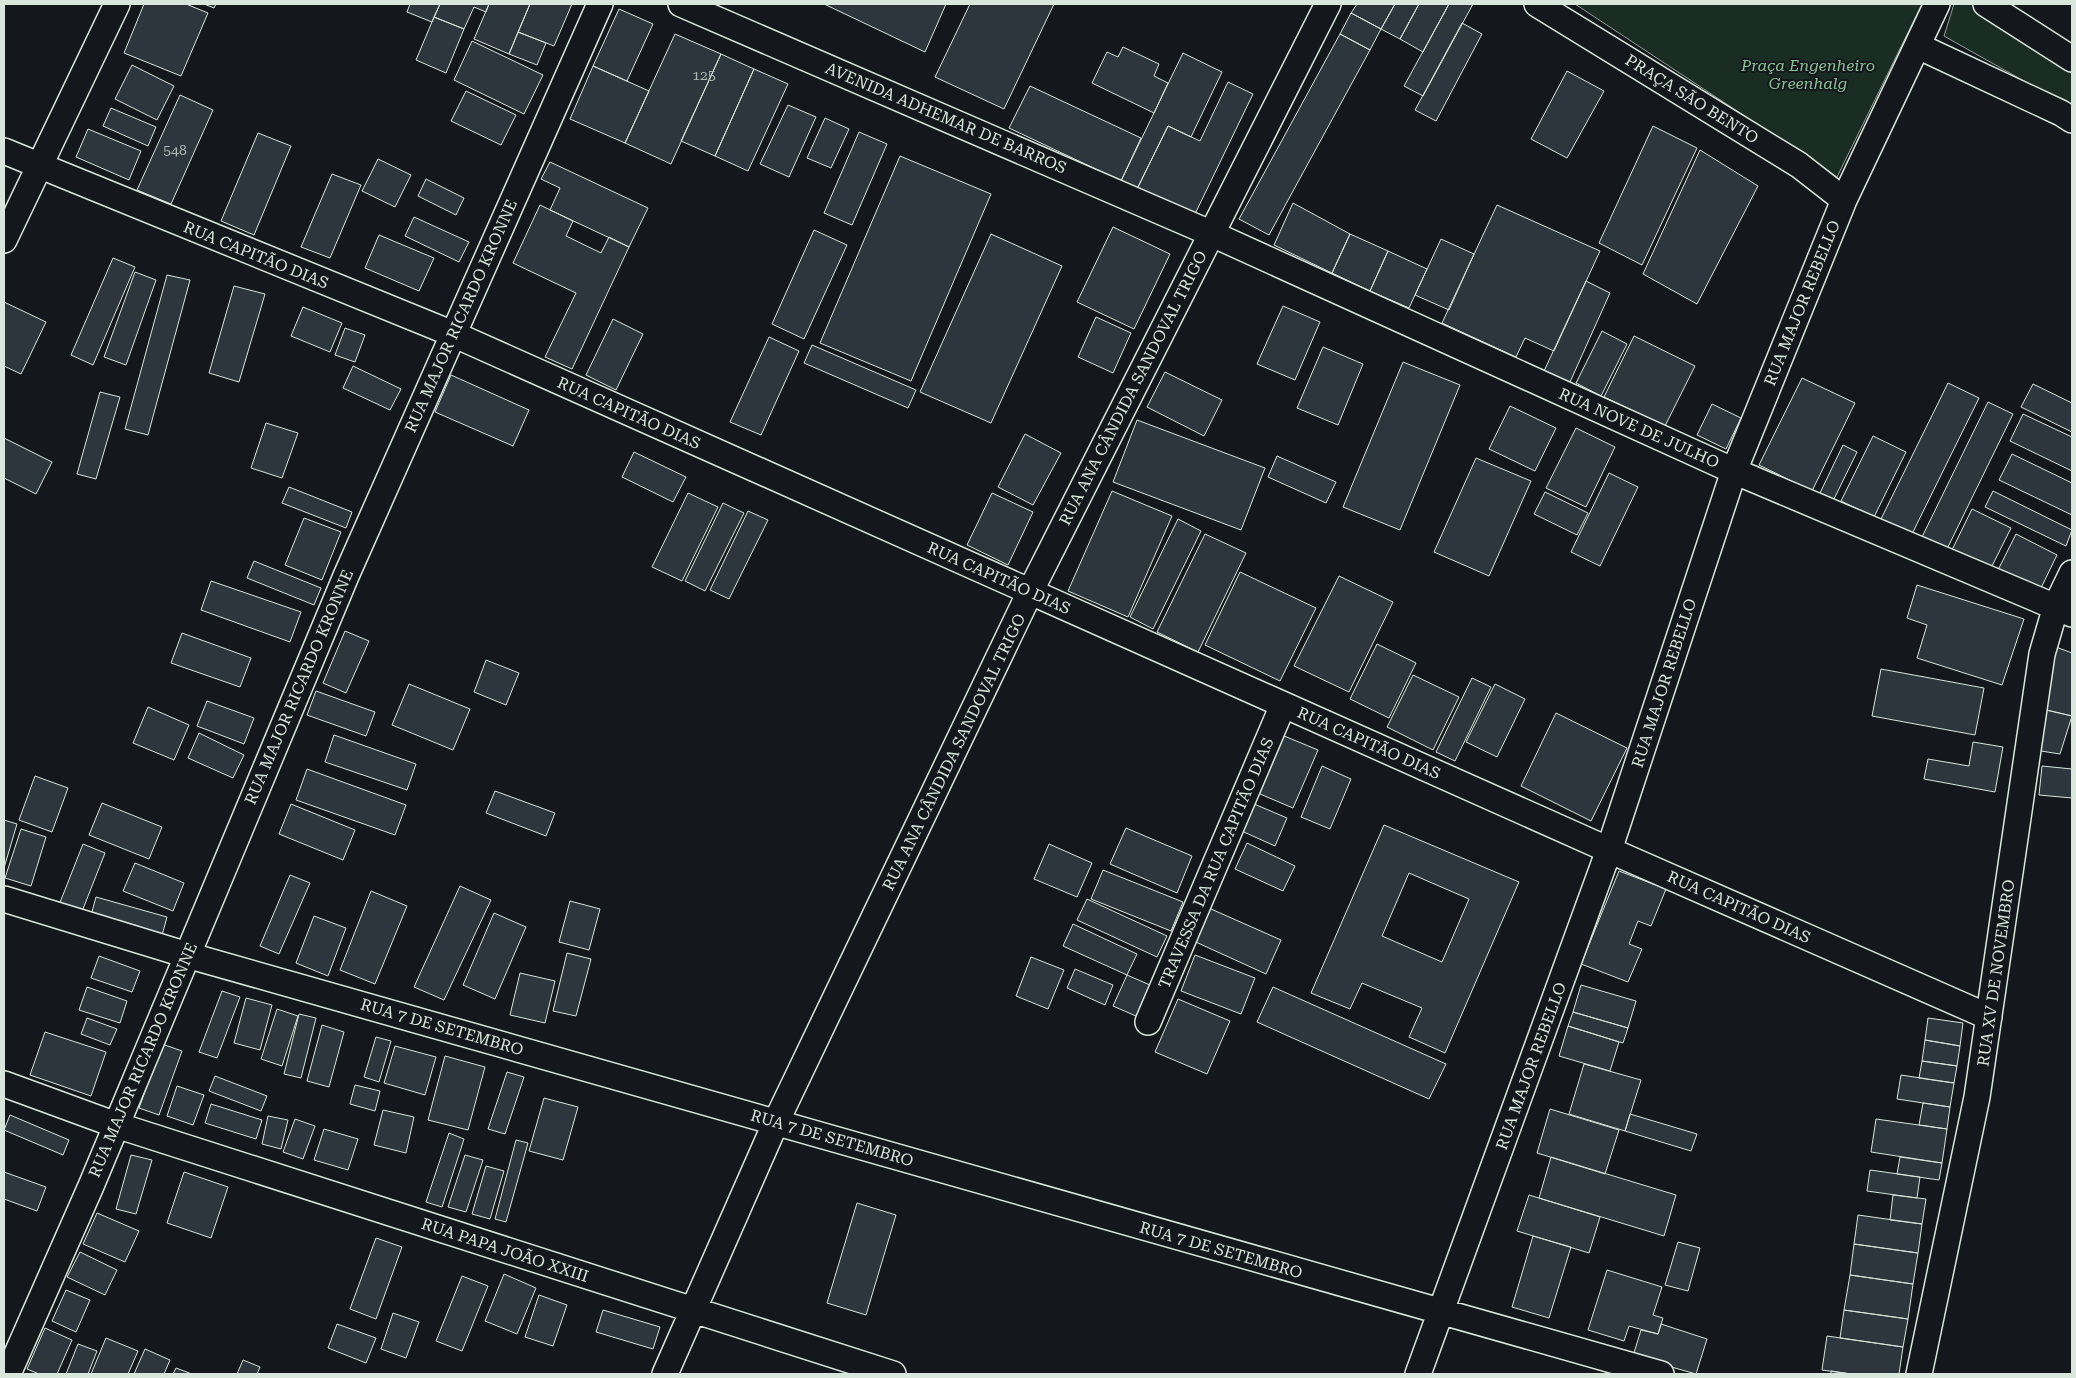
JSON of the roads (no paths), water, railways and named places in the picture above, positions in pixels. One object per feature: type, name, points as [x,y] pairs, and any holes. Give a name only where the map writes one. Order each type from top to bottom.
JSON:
[{"type":"street","points":[[4,240],[117,4]]},
{"type":"street","name":"RUA MAJOR RICARDO KRONNE","points":[[8,1374],[116,1125],[346,576],[600,4]]},
{"type":"street","name":"AVENIDA ADHEMAR DE BARROS","points":[[681,4],[1210,233]]},
{"type":"street","name":"RUA ANA CÂNDIDA SANDOVAL TRIGO","points":[[665,1374],[776,1122],[1030,592],[1210,233],[1328,4]]},
{"type":"street","name":"PRAÇA SÃO BENTO","points":[[1537,4],[1799,165],[1844,200]]},
{"type":"street","name":"RUA MAJOR REBELLO","points":[[1418,1374],[1442,1313],[1608,850],[1734,470],[1844,200],[1937,4]]},
{"type":"street","points":[[1986,4],[2072,60]]},
{"type":"street","points":[[1918,46],[2061,113],[2072,120]]},
{"type":"street","name":"RUA CAPITÃO DIAS","points":[[4,152],[453,334],[1608,850],[1989,1016]]},
{"type":"street","name":"RUA NOVE DE JULHO","points":[[1210,233],[1734,470],[2064,610]]},
{"type":"street","name":"RUA XV DE NOVEMBRO","points":[[1918,1374],[1977,1098],[2042,654],[2064,610],[2072,573]]},
{"type":"street","name":"TRAVESSA DA RUA CAPITÃO DIAS","points":[[1148,1022],[1283,705]]},
{"type":"street","name":"RUA 7 DE SETEMBRO","points":[[4,899],[186,955],[1660,1374]]},
{"type":"street","name":"RUA PAPA JOÃO XXIII","points":[[4,1084],[116,1125],[893,1374]]},
{"type":"park label","name":"Praça Engenheiro Greenhalg","points":[[1808,74]]}]
